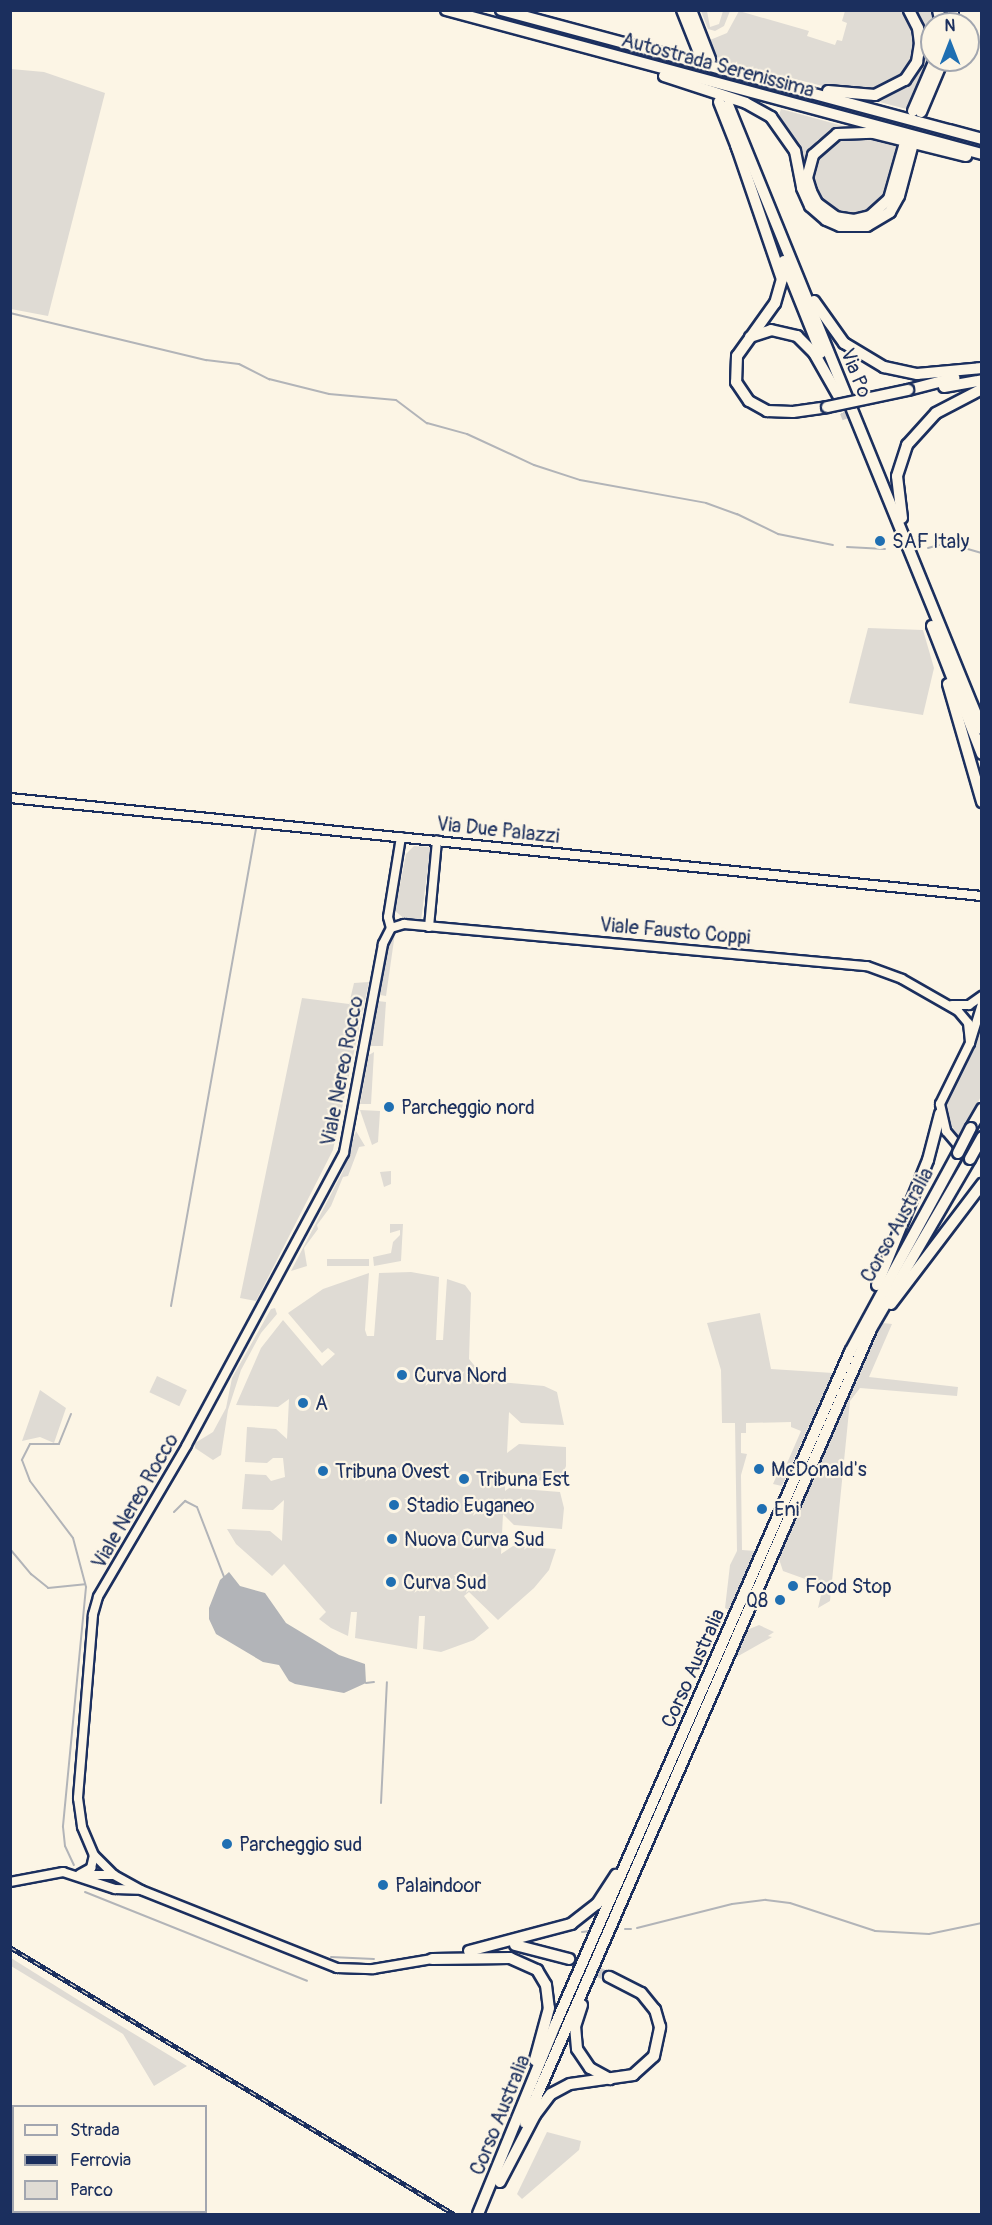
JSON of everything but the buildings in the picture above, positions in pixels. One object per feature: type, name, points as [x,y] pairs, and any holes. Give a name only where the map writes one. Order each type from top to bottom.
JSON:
[{"type":"highway","name":"Autostrada Serenissima","points":[[446,10],[981,156]]},
{"type":"highway","name":"Autostrada Serenissima","points":[[501,10],[981,139]]},
{"type":"highway","points":[[681,10],[705,57],[691,10]]},
{"type":"highway","points":[[777,84],[864,96],[896,87],[912,72],[919,52],[920,34],[909,10]]},
{"type":"highway","points":[[551,39],[729,96],[765,112],[792,144],[810,206],[833,224],[860,227],[890,212],[899,196],[908,147],[889,199],[870,216],[854,220],[836,217],[817,203],[811,191],[807,178],[813,155],[826,140],[848,132],[873,133],[981,156]]},
{"type":"highway","points":[[930,72],[917,112],[937,72]]},
{"type":"highway","name":"Via Po","points":[[747,339],[771,330],[797,336],[814,353],[831,390],[839,397],[736,145],[724,104],[782,238],[952,655]]},
{"type":"highway","points":[[736,145],[782,279],[775,303],[737,356],[735,369],[739,388],[749,401],[776,412],[827,407],[908,390],[981,370]]},
{"type":"highway","points":[[782,238],[834,333],[854,351],[884,367],[917,374],[981,370]]},
{"type":"highway","points":[[908,390],[981,380]]},
{"type":"highway","points":[[925,590],[897,494],[902,456],[922,424],[944,407],[981,389]]},
{"type":"highway","name":"Via Po","points":[[847,418],[933,628]]},
{"type":"highway","points":[[933,628],[981,754]]},
{"type":"highway","points":[[933,628],[981,802]]},
{"type":"highway","points":[[952,655],[981,713]]},
{"type":"highway","points":[[952,655],[981,729]]},
{"type":"highway","name":"Corso Australia","points":[[486,2214],[556,2023],[864,1321],[981,1109]]},
{"type":"highway","points":[[864,1321],[928,1160],[940,1114]]},
{"type":"highway","name":"Corso Australia","points":[[478,2214],[495,2185],[622,1900],[879,1312],[981,1137]]},
{"type":"highway","points":[[858,1358],[893,1301],[981,1184]]},
{"type":"highway","points":[[432,1959],[506,1945],[560,1928],[585,1915],[601,1898],[638,1839]]},
{"type":"highway","points":[[610,2080],[581,2059],[574,2038],[578,2014],[622,1900]]},
{"type":"highway","points":[[506,1945],[537,1947],[569,1959]]},
{"type":"highway","points":[[432,1959],[486,1956],[519,1960],[537,1970],[546,1985],[547,2018],[516,2127]]},
{"type":"highway","points":[[495,2185],[535,2115],[551,2094],[570,2084],[633,2075],[651,2061],[660,2027],[656,2010],[646,1998],[609,1977]]},
{"type":"street","name":"Via Due Palazzi","points":[[10,798],[981,896]]},
{"type":"street","name":"Viale Nereo Rocco","points":[[401,837],[388,917],[390,928],[383,944],[344,1153],[187,1445],[98,1597],[93,1615],[78,1798],[82,1827],[94,1855],[114,1875],[141,1890],[337,1968],[374,1969],[432,1959]]},
{"type":"street","points":[[429,927],[437,840]]},
{"type":"street","name":"Viale Fausto Coppi","points":[[390,928],[404,924],[852,963],[902,979],[948,1005],[968,1023],[970,1043]]},
{"type":"street","points":[[948,1005],[969,1005],[981,996]]},
{"type":"street","points":[[981,1004],[970,1043],[942,1095],[940,1114],[946,1131],[957,1144],[981,1151]]},
{"type":"street","points":[[78,1874],[91,1868],[94,1855]]},
{"type":"street","points":[[10,1882],[54,1872],[114,1875],[111,1883],[102,1885]]},
{"type":"street","points":[[78,1874],[102,1885],[141,1890]]},
{"type":"green space","points":[[904,10],[915,35],[915,57],[904,75],[877,91],[839,90],[714,59],[710,40],[727,33],[739,11],[809,31],[807,36],[835,45],[837,40],[842,41],[847,23],[842,21],[845,11]]},
{"type":"green space","points":[[701,11],[707,11],[710,27],[719,24],[723,11],[730,11],[724,26],[715,31],[708,29]]},
{"type":"green space","points":[[914,11],[935,11],[920,12],[920,72],[925,72],[910,110],[872,100],[904,86],[918,68]]},
{"type":"green space","points":[[11,69],[44,72],[105,93],[48,316],[11,309]]},
{"type":"green space","points":[[781,109],[847,127],[817,140],[803,170],[799,150],[778,118]]},
{"type":"green space","points":[[866,136],[902,144],[887,196],[876,208],[859,216],[834,211],[821,201],[812,182],[813,162],[838,137]]},
{"type":"green space","points":[[868,628],[923,630],[934,668],[923,715],[849,703]]},
{"type":"green space","points":[[414,846],[430,847],[421,921],[405,919],[395,911],[406,854]]},
{"type":"green space","points":[[395,933],[386,996],[380,995],[389,942]]},
{"type":"green space","points":[[369,982],[333,1150],[256,1301],[240,1298],[302,998],[349,1004],[354,983]]},
{"type":"green space","points":[[378,1001],[386,1002],[383,1046],[370,1046]]},
{"type":"green space","points":[[981,1024],[981,1096],[961,1139],[947,1120],[947,1098]]},
{"type":"green space","points":[[374,1052],[371,1104],[360,1104],[369,1055]]},
{"type":"green space","points":[[360,1110],[380,1111],[378,1142],[372,1145]]},
{"type":"green space","points":[[356,1131],[365,1146],[359,1147],[348,1176],[343,1177],[331,1206],[304,1248],[307,1266],[291,1271],[343,1171]]},
{"type":"green space","points":[[391,1171],[391,1184],[384,1187],[380,1172]]},
{"type":"green space","points":[[390,1224],[403,1224],[401,1261],[374,1266],[373,1257],[391,1253],[393,1242],[400,1235],[400,1230],[390,1233]]},
{"type":"green space","points":[[327,1259],[369,1259],[369,1266],[327,1266]]},
{"type":"green space","name":"Stadio Euganeo","points":[[411,1272],[439,1277],[436,1340],[443,1340],[447,1279],[465,1285],[471,1293],[469,1359],[487,1381],[544,1386],[557,1392],[564,1425],[521,1423],[509,1412],[507,1453],[519,1444],[566,1447],[566,1466],[560,1483],[505,1476],[505,1491],[509,1488],[560,1492],[564,1508],[562,1529],[514,1525],[503,1514],[501,1554],[513,1546],[556,1549],[549,1570],[534,1588],[498,1620],[469,1592],[464,1596],[489,1628],[474,1640],[441,1652],[423,1649],[425,1616],[419,1616],[417,1649],[355,1638],[357,1612],[351,1612],[348,1636],[331,1628],[319,1619],[326,1612],[284,1564],[272,1576],[236,1544],[227,1529],[270,1531],[282,1541],[284,1500],[273,1510],[242,1509],[245,1474],[266,1475],[271,1481],[285,1477],[283,1458],[273,1458],[267,1463],[245,1462],[247,1427],[276,1429],[287,1439],[289,1399],[278,1407],[236,1405],[261,1348],[283,1320],[322,1366],[335,1354],[328,1348],[322,1353],[288,1313],[323,1289],[369,1273],[365,1330],[367,1336],[374,1336],[379,1273]]},
{"type":"green space","points":[[275,1308],[277,1314],[261,1333],[241,1370],[228,1410],[221,1455],[213,1460],[195,1448],[195,1443],[213,1432],[226,1408],[232,1378],[271,1309]]},
{"type":"green space","points":[[760,1313],[771,1369],[833,1373],[782,1486],[773,1484],[777,1475],[781,1477],[801,1431],[791,1427],[791,1422],[746,1423],[746,1433],[741,1433],[741,1453],[747,1454],[741,1475],[742,1550],[756,1551],[731,1611],[725,1608],[730,1565],[737,1551],[735,1423],[722,1423],[721,1370],[707,1323]]},
{"type":"green space","points":[[883,1323],[892,1324],[869,1377],[958,1387],[957,1396],[860,1388],[850,1401],[830,1601],[818,1608],[822,1591],[818,1589],[819,1584],[783,1571],[779,1559],[839,1410]]},
{"type":"green space","points":[[157,1376],[187,1390],[179,1406],[149,1392]]},
{"type":"green space","points":[[40,1390],[66,1408],[54,1443],[40,1437],[22,1441]]},
{"type":"green space","points":[[759,1625],[774,1632],[768,1636],[772,1637],[733,1659],[747,1630]]},
{"type":"green space","points":[[11,1958],[187,2066],[154,2086],[123,2034],[11,1966]]},
{"type":"green space","points":[[547,2132],[581,2141],[579,2150],[522,2199],[517,2194]]},
{"type":"shaded area","points":[[229,1572],[240,1586],[265,1593],[286,1623],[339,1655],[365,1664],[366,1683],[344,1693],[295,1684],[289,1681],[279,1665],[263,1662],[216,1634],[209,1619],[209,1608],[220,1580]]},
{"type":"waterway","points":[[10,313],[206,360],[239,364],[269,379],[329,394],[396,400],[427,423],[467,434],[534,465],[580,480],[706,503],[737,514],[778,534],[833,545]]},
{"type":"waterway","points":[[928,548],[947,543],[982,553]]},
{"type":"waterway","points":[[847,547],[885,549]]},
{"type":"waterway","points":[[171,1306],[256,830]]},
{"type":"waterway","points":[[71,1414],[59,1444],[30,1444],[22,1460],[30,1481],[73,1538],[86,1587],[63,1827],[65,1846],[74,1865]]},
{"type":"waterway","points":[[174,1512],[185,1501],[197,1507],[224,1577]]},
{"type":"waterway","points":[[10,1549],[31,1574],[48,1588],[85,1584]]},
{"type":"waterway","points":[[366,1683],[374,1682]]},
{"type":"waterway","points":[[381,1803],[387,1682]]},
{"type":"waterway","points":[[85,1892],[307,1981]]},
{"type":"waterway","points":[[637,1928],[732,1904],[766,1900],[790,1903],[875,1931],[929,1934],[982,1923]]},
{"type":"waterway","points":[[625,1929],[631,1929]]},
{"type":"waterway","points":[[582,1932],[590,1931]]},
{"type":"waterway","points":[[331,1957],[374,1959]]},
{"type":"tunnel","points":[[839,398],[847,418]]},
{"type":"tunnel","points":[[569,1959],[609,1977]]},
{"type":"railway","points":[[10,1947],[454,2214]]},
{"type":"place","name":"SAF Italy","points":[[880,541]]},
{"type":"place","name":"Parcheggio nord","points":[[389,1107]]},
{"type":"place","name":"Curva Nord","points":[[402,1375]]},
{"type":"place","name":"A","points":[[303,1403]]},
{"type":"place","name":"McDonald's","points":[[759,1469]]},
{"type":"place","name":"Tribuna Ovest","points":[[323,1471]]},
{"type":"place","name":"Tribuna Est","points":[[464,1479]]},
{"type":"place","name":"Stadio Euganeo","points":[[394,1505]]},
{"type":"place","name":"Eni","points":[[762,1509]]},
{"type":"place","name":"Nuova Curva Sud","points":[[392,1539]]},
{"type":"place","name":"Curva Sud","points":[[391,1582]]},
{"type":"place","name":"Food Stop","points":[[793,1586]]},
{"type":"place","name":"Q8","points":[[780,1600]]},
{"type":"place","name":"Parcheggio sud","points":[[227,1844]]},
{"type":"place","name":"Palaindoor","points":[[383,1885]]}]
